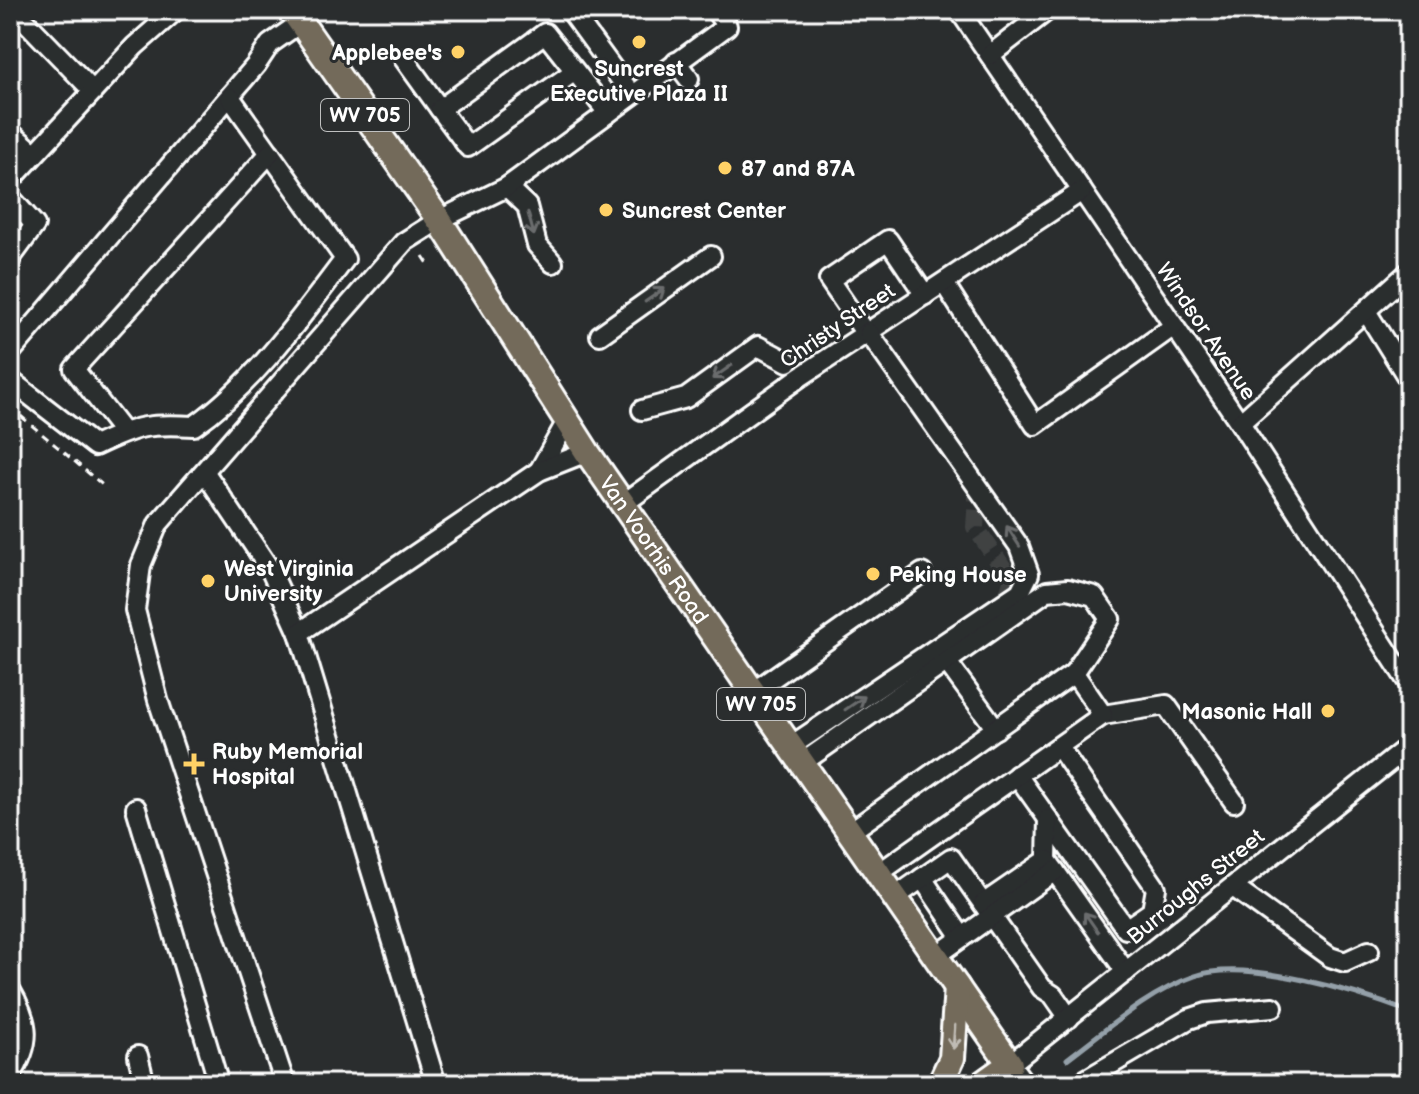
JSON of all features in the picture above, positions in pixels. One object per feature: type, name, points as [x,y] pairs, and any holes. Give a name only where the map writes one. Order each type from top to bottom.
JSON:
[{"type":"main road","name":"Van Voorhis Road","points":[[296,16],[439,220],[587,452],[1010,1064]]},
{"type":"main road","points":[[940,1084],[952,1058],[957,987]]},
{"type":"main road","points":[[982,1084],[1010,1064]]},
{"type":"street","points":[[10,181],[93,91],[176,10]]},
{"type":"street","points":[[570,10],[632,95]]},
{"type":"street","points":[[285,1084],[158,700],[135,610],[141,565],[158,524],[206,474],[404,242],[439,220],[507,187],[727,26],[715,10]]},
{"type":"street","name":"Windsor Avenue","points":[[959,10],[1240,423],[1409,684]]},
{"type":"street","points":[[990,55],[1048,10]]},
{"type":"street","points":[[10,353],[296,16]]},
{"type":"street","points":[[27,23],[93,91]]},
{"type":"street","points":[[440,109],[545,33],[608,113]]},
{"type":"street","points":[[404,59],[468,147],[575,71]]},
{"type":"street","points":[[676,62],[689,79]]},
{"type":"street","points":[[10,380],[95,446],[123,432],[159,422],[194,426],[252,375],[345,259],[230,97]]},
{"type":"street","points":[[10,132],[34,153]]},
{"type":"street","points":[[123,432],[74,369],[270,153]]},
{"type":"street","points":[[507,187],[527,206],[537,245],[553,263]]},
{"type":"street","name":"Christy Street","points":[[623,504],[925,295],[1082,191]]},
{"type":"street","points":[[10,197],[35,225],[10,259]]},
{"type":"street","points":[[797,755],[1020,592],[1029,574],[1011,533],[829,280],[888,240],[925,295]]},
{"type":"street","points":[[600,335],[711,256]]},
{"type":"street","points":[[1240,423],[1409,272]]},
{"type":"street","points":[[944,283],[1035,425],[1174,326]]},
{"type":"street","points":[[1366,311],[1409,380]]},
{"type":"street","points":[[642,410],[686,398],[758,346],[788,362]]},
{"type":"street","points":[[252,375],[271,398]]},
{"type":"street","points":[[539,471],[567,421]]},
{"type":"street","points":[[299,633],[539,471],[587,452]]},
{"type":"street","points":[[206,474],[271,571],[299,633],[436,1084]]},
{"type":"street","points":[[753,692],[922,573]]},
{"type":"street","points":[[797,755],[947,662],[1047,591],[1068,589],[1094,596],[1110,619],[1074,673],[850,832]]},
{"type":"street","points":[[947,662],[996,729]]},
{"type":"street","points":[[1074,673],[1103,715]]},
{"type":"street","points":[[879,873],[1103,715],[1166,705],[1234,802]]},
{"type":"street","name":"Burroughs Street","points":[[1010,1064],[1409,746]]},
{"type":"street","points":[[1017,775],[1126,929],[1152,911],[1156,888],[1059,747]]},
{"type":"street","points":[[136,808],[219,1084]]},
{"type":"street","points":[[987,910],[1001,919],[1048,887],[1051,866],[1048,819]]},
{"type":"street","points":[[895,897],[951,858],[1042,988],[1053,995],[1069,1018]]},
{"type":"street","points":[[1051,866],[1126,972]]},
{"type":"street","points":[[922,878],[962,937]]},
{"type":"street","points":[[1233,887],[1330,957],[1345,962],[1369,951]]},
{"type":"street","points":[[936,956],[962,937],[987,910]]},
{"type":"street","points":[[10,989],[22,1009],[27,1046],[15,1069]]},
{"type":"street","points":[[1078,1084],[1101,1078],[1189,1019],[1207,1013],[1273,1007]]},
{"type":"street","points":[[138,1056],[145,1084]]},
{"type":"street","name":"Van Voorhis Road","points":[[1010,1064],[1025,1084]]},
{"type":"path","points":[[1365,10],[1360,21],[1390,10]]},
{"type":"path","points":[[423,256],[429,265]]},
{"type":"path","points":[[10,407],[105,487]]},
{"type":"waterway","points":[[1067,1059],[1161,992],[1195,976],[1217,972],[1243,971],[1302,980],[1361,995],[1409,1012]]},
{"type":"tunnel","points":[[978,483],[975,527],[1012,581],[1006,602]]},
{"type":"place","name":"Suncrest Executive Plaza II","points":[[639,42]]},
{"type":"place","name":"Applebee's","points":[[458,52]]},
{"type":"place","name":"87 and 87A","points":[[725,168]]},
{"type":"place","name":"Suncrest Center","points":[[606,210]]},
{"type":"place","name":"Peking House","points":[[873,574]]},
{"type":"place","name":"West Virginia University","points":[[208,581]]},
{"type":"place","name":"Masonic Hall","points":[[1328,711]]},
{"type":"place","name":"Ruby Memorial Hospital","points":[[194,764]]}]
